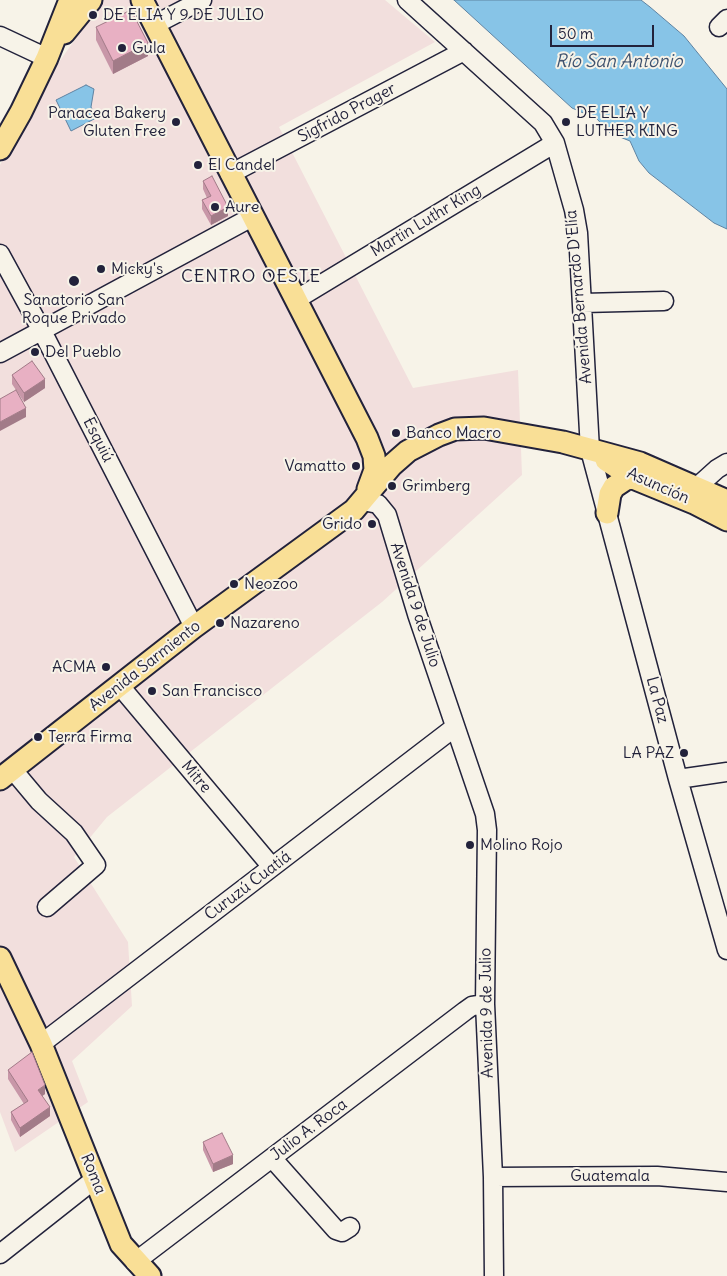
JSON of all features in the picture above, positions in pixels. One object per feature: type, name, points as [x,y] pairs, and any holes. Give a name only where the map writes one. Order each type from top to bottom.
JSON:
[{"type":"main road","points":[[0,148],[21,112],[47,58],[70,0]]},
{"type":"main road","points":[[47,58],[68,27],[91,0]]},
{"type":"main road","points":[[142,0],[367,438],[374,456],[375,470],[363,501]]},
{"type":"main road","name":"Asunción","points":[[363,501],[392,465],[408,451],[455,429],[484,428],[563,442],[640,463],[712,498],[727,520]]},
{"type":"main road","points":[[367,438],[385,451],[408,451]]},
{"type":"main road","name":"Asunción","points":[[590,450],[633,478],[712,498]]},
{"type":"main road","points":[[606,513],[614,487],[619,482],[633,478]]},
{"type":"main road","name":"Avenida Sarmiento","points":[[6,775],[194,627],[363,501]]},
{"type":"main road","name":"Roma","points":[[0,958],[31,1022],[48,1047],[95,1180],[122,1244],[143,1269]]},
{"type":"street","points":[[154,25],[202,0]]},
{"type":"street","name":"Avenida Bernardo D'Elía","points":[[407,0],[543,123],[555,143],[574,210],[583,303],[590,450]]},
{"type":"street","points":[[0,36],[47,58]]},
{"type":"street","name":"Sigfrido Prager","points":[[230,174],[464,51]]},
{"type":"street","name":"Martin Luthr King","points":[[297,299],[555,143]]},
{"type":"street","points":[[0,353],[252,217]]},
{"type":"street","name":"Esquiú","points":[[0,254],[42,331],[194,627]]},
{"type":"street","points":[[583,303],[664,301]]},
{"type":"street","name":"La Paz","points":[[590,450],[678,779],[727,950]]},
{"type":"street","points":[[712,498],[717,469],[727,463]]},
{"type":"street","name":"Avenida 9 de Julio","points":[[363,501],[378,504],[388,515],[417,614],[476,783],[487,830],[485,1004],[493,1177],[494,1276]]},
{"type":"street","name":"Mitre","points":[[120,686],[272,867]]},
{"type":"street","name":"Curuzú Cuatiá","points":[[48,1047],[272,867],[455,727]]},
{"type":"street","points":[[678,779],[727,772]]},
{"type":"street","points":[[6,775],[39,801],[74,833],[96,865],[47,907]]},
{"type":"street","name":"Julio A. Roca","points":[[143,1269],[272,1158],[465,1011],[472,1006],[485,1004]]},
{"type":"street","points":[[272,1158],[336,1230],[342,1232],[350,1227]]},
{"type":"street","name":"Guatemala","points":[[493,1177],[657,1176],[727,1182]]},
{"type":"street","points":[[0,1254],[95,1180]]},
{"type":"shaded area","points":[[103,0],[385,0],[435,42],[279,127],[413,388],[518,370],[522,475],[382,602],[107,817],[74,857],[128,942],[132,1006],[72,1061],[88,1102],[15,1152],[0,1112],[0,165],[47,79]]},
{"type":"water","name":"Río San Antonio","points":[[454,0],[641,0],[650,7],[684,36],[727,89],[727,229],[714,223],[649,173],[639,161],[630,141],[610,133],[597,119],[572,108]]},
{"type":"water","points":[[86,85],[94,89],[91,107],[96,118],[71,131],[56,100]]},
{"type":"building","points":[[131,10],[148,43],[113,61],[96,27]]},
{"type":"building","points":[[212,176],[228,207],[211,216],[202,200],[211,196],[203,181]]},
{"type":"building","points":[[32,361],[45,379],[24,393],[12,375]]},
{"type":"building","points":[[16,390],[26,408],[0,422],[0,399]]},
{"type":"building","points":[[32,1052],[45,1085],[38,1090],[50,1107],[20,1128],[11,1112],[28,1101],[8,1070]]},
{"type":"building","points":[[222,1133],[233,1155],[213,1164],[203,1142]]},
{"type":"place","name":"DE ELIA Y 9 DE JULIO","points":[[93,15]]},
{"type":"place","name":"Gula","points":[[122,48]]},
{"type":"place","name":"Panacea Bakery Gluten Free","points":[[176,122]]},
{"type":"place","name":"DE ELIA Y LUTHER KING","points":[[566,122]]},
{"type":"place","name":"El Candel","points":[[198,165]]},
{"type":"place","name":"Aure","points":[[215,207]]},
{"type":"place","name":"Micky's","points":[[101,269]]},
{"type":"place","name":"Sanatorio San Roque Privado","points":[[74,281]]},
{"type":"place","name":"Del Pueblo","points":[[35,352]]},
{"type":"place","name":"Banco Macro","points":[[396,433]]},
{"type":"place","name":"Vamatto","points":[[356,466]]},
{"type":"place","name":"Grimberg","points":[[392,486]]},
{"type":"place","name":"Grido","points":[[372,524]]},
{"type":"place","name":"Neozoo","points":[[234,584]]},
{"type":"place","name":"Nazareno","points":[[220,623]]},
{"type":"place","name":"ACMA","points":[[106,667]]},
{"type":"place","name":"San Francisco","points":[[152,691]]},
{"type":"place","name":"Terra Firma","points":[[38,737]]},
{"type":"place","name":"LA PAZ","points":[[684,753]]},
{"type":"place","name":"Molino Rojo","points":[[470,845]]},
{"type":"district","name":"CENTRO OESTE","points":[[251,277]]}]
